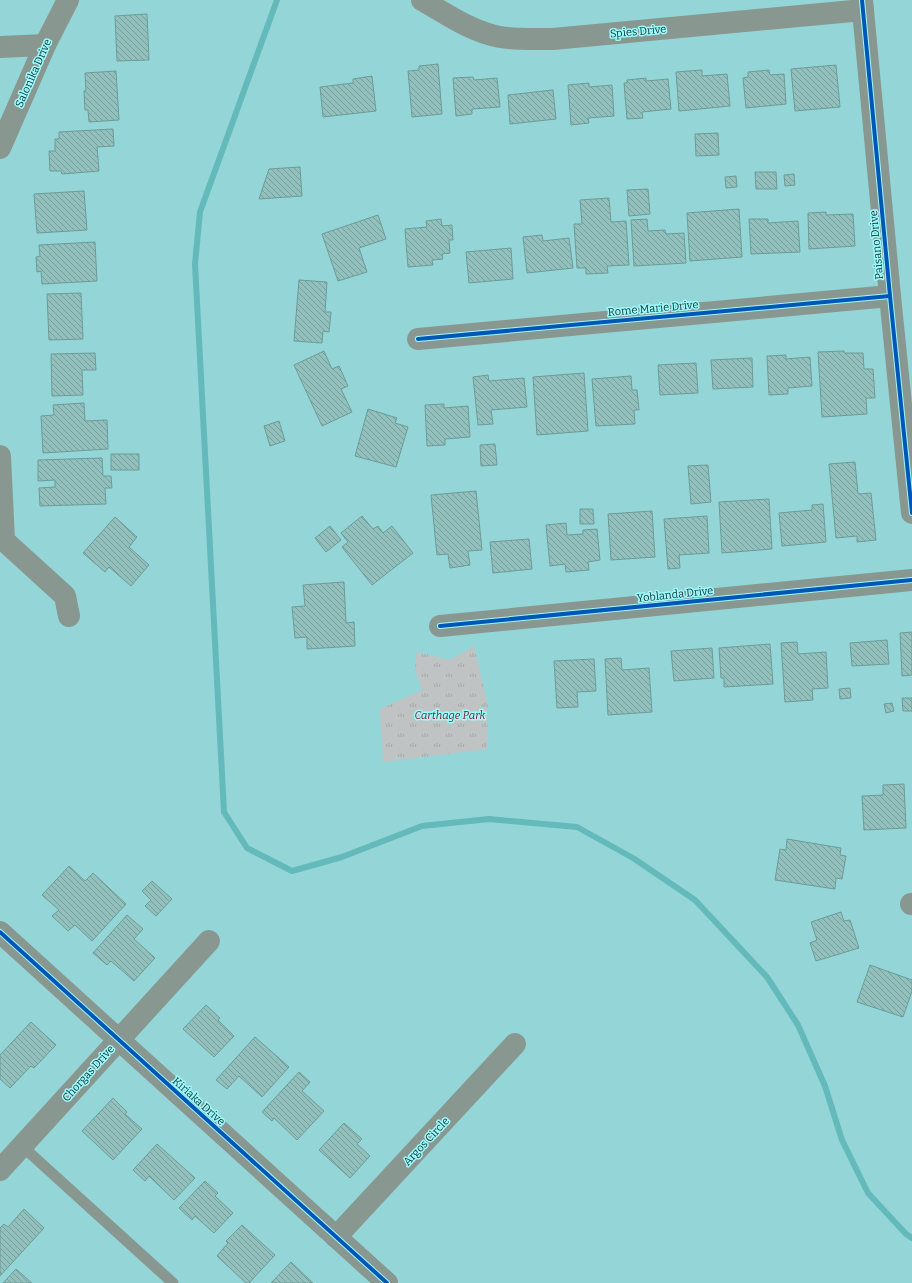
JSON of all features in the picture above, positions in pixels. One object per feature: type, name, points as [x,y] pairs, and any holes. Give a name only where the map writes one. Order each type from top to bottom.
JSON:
[{"type":"street","name":"Salonika Drive","points":[[0,148],[45,45],[68,0]]},
{"type":"street","name":"Spies Drive","points":[[422,0],[469,27],[499,37],[526,40],[553,39],[862,5]]},
{"type":"street","name":"Paisano Drive","points":[[862,5],[912,513]]},
{"type":"street","points":[[0,47],[45,45]]},
{"type":"street","name":"Rome Marie Drive","points":[[418,339],[890,296]]},
{"type":"street","points":[[0,456],[2,539],[65,596],[69,616]]},
{"type":"street","name":"Yoblanda Drive","points":[[440,626],[912,580]]},
{"type":"street","name":"Kiriaka Drive","points":[[0,932],[387,1283]]},
{"type":"street","name":"Chorgas Drive","points":[[0,1170],[209,941]]},
{"type":"street","name":"Argos Circle","points":[[336,1237],[515,1044]]},
{"type":"lane","points":[[22,1146],[173,1283]]},
{"type":"green space","name":"Carthage Park","points":[[474,646],[488,707],[487,749],[383,762],[380,709],[422,690],[415,669],[417,652],[450,660]]},
{"type":"building","points":[[147,14],[149,60],[117,61],[115,16]]},
{"type":"building","points":[[438,64],[442,114],[412,117],[408,71],[419,70],[419,66]]},
{"type":"building","points":[[836,65],[840,107],[795,111],[791,69]]},
{"type":"building","points":[[702,70],[702,76],[727,74],[730,106],[679,111],[676,72]]},
{"type":"building","points":[[769,70],[770,75],[784,74],[786,104],[746,108],[743,78],[748,77],[748,72]]},
{"type":"building","points":[[116,71],[119,120],[89,122],[88,110],[85,110],[85,73]]},
{"type":"building","points":[[372,76],[376,111],[323,117],[320,87],[353,83],[353,79]]},
{"type":"building","points":[[473,77],[474,80],[497,78],[500,107],[472,109],[472,114],[456,116],[453,78]]},
{"type":"building","points":[[646,78],[646,81],[668,79],[671,109],[642,112],[643,118],[627,119],[624,83],[627,83],[627,80]]},
{"type":"building","points":[[589,83],[589,87],[612,85],[614,116],[588,118],[589,123],[571,125],[568,85]]},
{"type":"building","points":[[553,90],[556,119],[510,124],[508,95]]},
{"type":"building","points":[[113,129],[114,146],[97,147],[99,171],[62,174],[61,171],[50,171],[49,151],[55,151],[55,139],[59,139],[59,132]]},
{"type":"building","points":[[718,133],[719,155],[696,156],[695,134]]},
{"type":"building","points":[[300,167],[302,196],[259,199],[269,169]]},
{"type":"building","points":[[755,172],[776,172],[777,189],[756,189]]},
{"type":"building","points":[[794,174],[795,185],[785,186],[784,175]]},
{"type":"building","points":[[736,176],[737,187],[726,188],[725,177]]},
{"type":"building","points":[[648,189],[650,214],[629,216],[627,190]]},
{"type":"building","points":[[84,191],[87,230],[37,233],[34,194]]},
{"type":"building","points":[[609,198],[611,222],[626,221],[629,265],[607,266],[608,273],[586,274],[586,268],[577,268],[574,224],[582,224],[580,200]]},
{"type":"building","points":[[739,209],[742,257],[690,261],[687,213]]},
{"type":"building","points":[[826,212],[826,215],[853,214],[855,246],[809,249],[808,213]]},
{"type":"building","points":[[378,215],[386,239],[359,248],[367,272],[338,281],[322,234]]},
{"type":"building","points":[[441,219],[442,226],[452,225],[453,240],[449,240],[450,253],[442,254],[443,259],[432,260],[433,265],[408,267],[405,229],[427,227],[426,221]]},
{"type":"building","points":[[647,219],[648,231],[665,230],[666,234],[684,233],[686,263],[634,266],[631,220]]},
{"type":"building","points":[[749,219],[768,219],[768,223],[798,221],[800,252],[751,254]]},
{"type":"building","points":[[542,235],[543,241],[569,238],[573,268],[527,273],[523,237]]},
{"type":"building","points":[[95,242],[97,281],[42,284],[41,271],[37,272],[36,257],[40,256],[39,245]]},
{"type":"building","points":[[511,248],[513,279],[469,283],[466,252]]},
{"type":"building","points":[[299,280],[327,282],[325,312],[331,312],[329,332],[323,331],[322,343],[294,341]]},
{"type":"building","points":[[81,293],[83,339],[49,340],[47,294]]},
{"type":"building","points":[[324,351],[332,369],[339,366],[348,386],[341,389],[352,412],[322,426],[294,365]]},
{"type":"building","points":[[844,351],[844,353],[863,353],[864,369],[873,369],[875,398],[866,398],[867,414],[822,417],[818,352]]},
{"type":"building","points":[[95,353],[96,370],[82,370],[83,395],[52,396],[51,354]]},
{"type":"building","points":[[786,355],[786,359],[810,357],[812,386],[788,388],[788,394],[769,395],[767,356]]},
{"type":"building","points":[[752,358],[753,387],[713,389],[711,360]]},
{"type":"building","points":[[696,363],[698,393],[660,395],[658,365]]},
{"type":"building","points":[[584,373],[588,431],[537,435],[533,377]]},
{"type":"building","points":[[488,375],[489,381],[524,378],[527,407],[491,410],[493,424],[478,425],[473,377]]},
{"type":"building","points":[[631,376],[632,390],[637,390],[639,410],[634,410],[635,424],[596,426],[592,379]]},
{"type":"building","points":[[84,403],[85,421],[107,420],[108,449],[43,453],[41,416],[54,415],[53,405]]},
{"type":"building","points":[[444,404],[444,408],[468,406],[470,437],[445,439],[445,445],[427,446],[425,405]]},
{"type":"building","points":[[368,409],[397,418],[395,423],[408,427],[396,467],[355,456]]},
{"type":"building","points":[[279,421],[285,441],[270,446],[264,426]]},
{"type":"building","points":[[495,444],[497,465],[481,466],[480,445]]},
{"type":"building","points":[[111,454],[139,454],[139,470],[111,470]]},
{"type":"building","points":[[102,458],[103,476],[111,476],[112,488],[105,488],[106,504],[40,506],[39,488],[55,487],[55,480],[38,481],[38,460]]},
{"type":"building","points":[[855,462],[858,494],[871,493],[876,540],[857,542],[857,536],[836,538],[829,464]]},
{"type":"building","points":[[708,465],[711,502],[691,504],[688,466]]},
{"type":"building","points":[[476,491],[482,550],[468,551],[470,565],[450,568],[448,554],[437,555],[431,495]]},
{"type":"building","points":[[769,499],[772,549],[722,553],[719,502]]},
{"type":"building","points":[[823,504],[826,542],[782,546],[779,513],[812,510],[812,505]]},
{"type":"building","points":[[580,509],[593,509],[594,524],[580,524]]},
{"type":"building","points":[[652,511],[655,557],[611,560],[608,514]]},
{"type":"building","points":[[362,516],[373,529],[378,526],[383,533],[392,526],[413,553],[372,585],[342,547],[348,542],[341,533]]},
{"type":"building","points":[[707,516],[709,553],[679,555],[680,568],[668,569],[664,519]]},
{"type":"building","points":[[115,517],[137,537],[129,547],[149,565],[131,586],[109,567],[105,572],[83,553]]},
{"type":"building","points":[[566,523],[567,535],[583,534],[583,530],[597,529],[600,560],[588,562],[589,570],[566,572],[565,564],[550,566],[546,525]]},
{"type":"building","points":[[330,526],[341,540],[326,552],[315,538]]},
{"type":"building","points":[[529,539],[532,569],[493,573],[490,542]]},
{"type":"building","points":[[344,582],[346,623],[354,622],[355,646],[307,649],[307,637],[295,638],[292,607],[305,606],[303,585]]},
{"type":"building","points":[[912,632],[912,675],[902,676],[900,633]]},
{"type":"building","points":[[887,640],[889,664],[852,666],[850,643]]},
{"type":"building","points":[[797,642],[798,654],[826,652],[828,688],[812,689],[813,700],[785,702],[781,643]]},
{"type":"building","points":[[770,644],[773,684],[724,687],[724,678],[721,678],[719,648]]},
{"type":"building","points":[[712,648],[714,678],[674,681],[671,651]]},
{"type":"building","points":[[621,658],[622,670],[649,668],[652,712],[608,715],[605,659]]},
{"type":"building","points":[[594,659],[596,691],[577,692],[578,707],[557,708],[554,661]]},
{"type":"building","points":[[850,688],[851,698],[840,699],[839,689]]},
{"type":"building","points":[[902,698],[912,698],[912,711],[903,711]]},
{"type":"building","points":[[892,703],[894,711],[886,713],[884,704]]},
{"type":"building","points":[[904,784],[906,828],[864,830],[862,796],[883,795],[883,785]]},
{"type":"building","points":[[787,839],[841,848],[840,855],[846,856],[842,879],[836,878],[835,889],[775,880],[780,849],[786,850]]},
{"type":"building","points":[[69,866],[85,881],[93,873],[126,904],[92,941],[75,925],[68,931],[52,916],[59,910],[42,895]]},
{"type":"building","points":[[152,881],[172,899],[156,916],[145,906],[151,900],[142,891]]},
{"type":"building","points":[[841,912],[844,921],[850,920],[859,948],[816,961],[810,943],[817,940],[811,922]]},
{"type":"building","points":[[127,915],[143,929],[134,939],[155,958],[134,981],[111,961],[107,965],[93,953]]},
{"type":"building","points":[[870,965],[912,980],[912,991],[903,1017],[857,1002]]},
{"type":"building","points":[[206,1005],[220,1018],[218,1020],[234,1036],[214,1057],[183,1029]]},
{"type":"building","points":[[31,1022],[56,1045],[34,1068],[31,1066],[10,1088],[0,1079],[0,1055]]},
{"type":"building","points":[[255,1037],[289,1067],[262,1097],[239,1076],[227,1089],[216,1080]]},
{"type":"building","points":[[299,1072],[310,1082],[302,1091],[324,1111],[297,1140],[274,1118],[272,1121],[262,1112]]},
{"type":"building","points":[[113,1098],[127,1112],[125,1114],[142,1129],[113,1160],[82,1131]]},
{"type":"building","points":[[344,1123],[362,1139],[357,1144],[370,1156],[350,1178],[319,1150]]},
{"type":"building","points":[[157,1144],[195,1178],[174,1200],[149,1176],[145,1181],[133,1170]]},
{"type":"building","points":[[205,1181],[218,1193],[215,1196],[233,1213],[214,1233],[195,1216],[192,1220],[179,1208]]},
{"type":"building","points":[[24,1209],[44,1228],[0,1276],[0,1228],[4,1224],[8,1227]]},
{"type":"building","points":[[242,1225],[275,1255],[249,1283],[246,1283],[217,1256],[228,1243],[226,1241]]},
{"type":"building","points":[[291,1262],[313,1283],[271,1283]]},
{"type":"building","points":[[16,1269],[32,1283],[3,1283]]},
{"type":"waterway","points":[[277,0],[200,212],[195,264],[224,812],[247,848],[292,871],[342,857],[422,826],[489,819],[577,827],[633,858],[695,900],[767,977],[798,1025],[825,1086],[842,1140],[868,1193],[906,1234],[912,1238]]},
{"type":"cycle path","points":[[862,0],[912,513]]},
{"type":"cycle path","points":[[418,339],[890,296]]},
{"type":"cycle path","points":[[440,626],[912,580]]},
{"type":"cycle path","points":[[0,932],[387,1283]]}]
